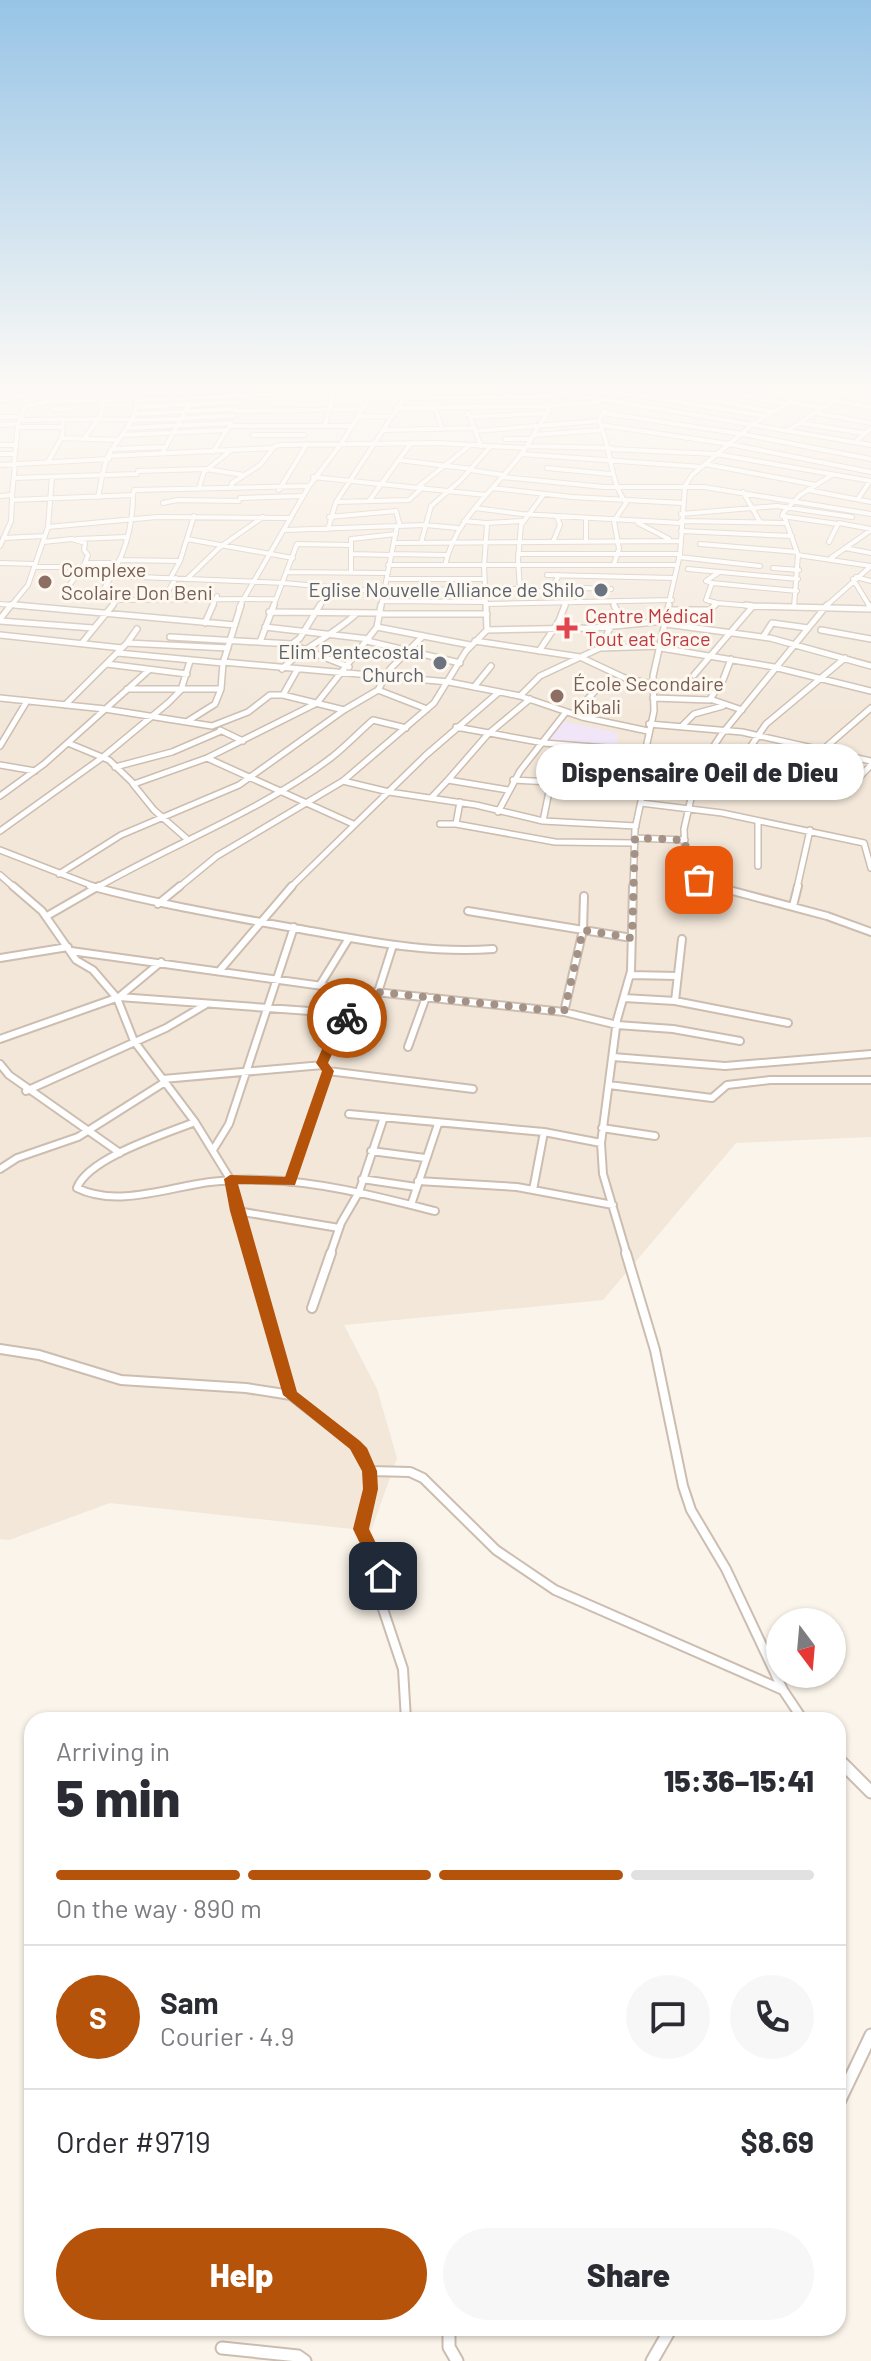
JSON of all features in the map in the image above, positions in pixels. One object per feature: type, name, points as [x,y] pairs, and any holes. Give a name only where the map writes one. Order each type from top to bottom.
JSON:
[{"type":"street","points":[[0,546],[11,521],[12,502]]},
{"type":"street","points":[[0,620],[35,566],[48,527],[48,502]]},
{"type":"street","points":[[97,598],[114,576],[133,519],[134,502]]},
{"type":"street","points":[[229,516],[237,502]]},
{"type":"street","points":[[188,721],[213,707],[221,689],[223,662],[244,596],[299,502]]},
{"type":"street","points":[[328,529],[329,517],[336,502]]},
{"type":"street","points":[[329,517],[396,511],[406,502]]},
{"type":"street","points":[[421,543],[431,506],[436,502]]},
{"type":"street","points":[[445,565],[449,543],[480,502]]},
{"type":"street","points":[[520,589],[518,554],[523,521],[537,502]]},
{"type":"street","points":[[614,519],[625,508],[624,502]]},
{"type":"street","points":[[666,502],[682,503],[679,556],[653,684],[654,711],[645,751],[646,778],[636,826],[630,975],[617,1025],[602,1128],[603,1174],[655,1350],[683,1486],[691,1510],[732,1581],[783,1690],[798,1712]]},
{"type":"street","points":[[748,502],[760,522]]},
{"type":"street","points":[[791,502],[785,507],[782,516],[798,554],[794,608]]},
{"type":"street","points":[[800,502],[871,514]]},
{"type":"street","points":[[681,514],[785,507],[852,517]]},
{"type":"street","points":[[475,508],[586,518],[785,523]]},
{"type":"street","points":[[133,784],[207,758],[317,703],[344,674],[377,627],[398,526],[396,511]]},
{"type":"street","points":[[48,527],[194,516],[291,518]]},
{"type":"street","points":[[164,598],[174,578],[194,516]]},
{"type":"street","points":[[553,542],[560,525],[557,516]]},
{"type":"street","points":[[782,516],[871,530]]},
{"type":"street","points":[[829,542],[845,516]]},
{"type":"street","points":[[188,578],[225,544],[263,517]]},
{"type":"street","points":[[586,518],[586,542]]},
{"type":"street","points":[[614,519],[618,542],[612,602],[624,624]]},
{"type":"street","points":[[636,520],[671,540]]},
{"type":"street","points":[[464,521],[523,521]]},
{"type":"street","points":[[486,523],[484,579],[487,630]]},
{"type":"street","points":[[285,530],[425,525],[458,528]]},
{"type":"street","points":[[831,558],[871,530]]},
{"type":"street","points":[[681,531],[792,536]]},
{"type":"street","points":[[351,572],[351,539],[396,534]]},
{"type":"street","points":[[2,538],[126,537]]},
{"type":"street","points":[[72,539],[85,543],[84,550],[88,555],[64,593],[75,597],[244,596],[275,599]]},
{"type":"street","points":[[187,539],[293,558]]},
{"type":"street","points":[[395,543],[680,541]]},
{"type":"street","points":[[260,642],[297,544],[351,545]]},
{"type":"street","points":[[700,544],[831,558],[871,566]]},
{"type":"street","points":[[845,548],[871,553]]},
{"type":"street","points":[[352,554],[446,555]]},
{"type":"street","points":[[518,554],[679,556],[760,566]]},
{"type":"street","points":[[0,563],[35,566],[180,561]]},
{"type":"street","points":[[837,568],[843,561]]},
{"type":"street","points":[[388,565],[677,565]]},
{"type":"street","points":[[871,566],[838,592],[774,667],[708,756],[694,779],[685,840],[686,865],[691,876],[835,917],[871,932]]},
{"type":"street","points":[[773,568],[799,570]]},
{"type":"street","points":[[688,569],[798,579]]},
{"type":"street","points":[[720,571],[706,581],[797,591]]},
{"type":"street","points":[[287,572],[484,579]]},
{"type":"street","points":[[547,575],[674,578]]},
{"type":"street","points":[[114,576],[284,583],[385,591],[520,589],[549,592],[559,575]]},
{"type":"street","points":[[855,578],[871,581]]},
{"type":"street","points":[[855,578],[871,609]]},
{"type":"street","points":[[425,615],[426,602],[435,579]]},
{"type":"street","points":[[712,583],[706,600],[717,603],[871,609]]},
{"type":"street","points":[[553,587],[611,589]]},
{"type":"street","points":[[283,651],[295,645],[307,630],[331,588]]},
{"type":"street","points":[[205,623],[217,596]]},
{"type":"street","points":[[863,596],[871,596]]},
{"type":"street","points":[[61,607],[75,597]]},
{"type":"street","points":[[82,643],[118,599]]},
{"type":"street","points":[[383,601],[566,603],[672,600]]},
{"type":"street","points":[[539,651],[556,629],[566,603]]},
{"type":"street","points":[[669,610],[710,610],[717,603]]},
{"type":"street","points":[[0,604],[61,607],[105,614],[235,625]]},
{"type":"street","points":[[694,675],[753,606]]},
{"type":"street","points":[[269,612],[487,614]]},
{"type":"street","points":[[282,669],[292,659],[336,633],[357,613]]},
{"type":"street","points":[[0,620],[93,628]]},
{"type":"street","points":[[161,646],[184,620]]},
{"type":"street","points":[[158,904],[197,869],[343,781],[427,709],[449,682],[472,643],[487,630],[666,622],[795,643],[871,666]]},
{"type":"street","points":[[763,637],[772,623],[808,628]]},
{"type":"street","points":[[600,648],[611,626]]},
{"type":"street","points":[[265,627],[336,633],[395,647],[406,653],[460,663]]},
{"type":"street","points":[[377,627],[580,657],[627,679],[653,684]]},
{"type":"street","points":[[65,705],[118,653],[137,629]]},
{"type":"street","points":[[821,630],[871,639]]},
{"type":"street","points":[[0,635],[82,643],[228,648]]},
{"type":"street","points":[[59,874],[121,835],[226,793],[248,779],[344,710],[378,690],[387,675],[423,636]]},
{"type":"street","points":[[170,637],[295,645],[349,667]]},
{"type":"street","points":[[520,696],[540,676],[600,648],[661,647],[774,667],[871,691]]},
{"type":"street","points":[[118,653],[449,682],[520,696],[574,714],[649,728],[682,726],[758,735],[871,763],[851,786]]},
{"type":"street","points":[[729,775],[758,735],[845,658]]},
{"type":"street","points":[[710,700],[731,659]]},
{"type":"street","points":[[0,831],[103,757],[181,690],[190,661]]},
{"type":"street","points":[[107,664],[187,674]]},
{"type":"street","points":[[474,687],[491,666]]},
{"type":"street","points":[[0,796],[35,771],[149,670]]},
{"type":"street","points":[[283,695],[297,670]]},
{"type":"street","points":[[127,689],[221,689]]},
{"type":"street","points":[[378,690],[427,709]]},
{"type":"street","points":[[574,714],[596,690]]},
{"type":"street","points":[[221,969],[264,922],[279,899],[353,824],[456,727],[499,692]]},
{"type":"street","points":[[212,726],[238,717],[270,695],[283,695],[344,710]]},
{"type":"street","points":[[0,698],[188,721],[212,726],[243,741]]},
{"type":"street","points":[[653,698],[710,700],[742,710]]},
{"type":"street","points":[[431,798],[488,734],[530,699]]},
{"type":"street","points":[[0,746],[27,701]]},
{"type":"street","points":[[682,726],[690,716],[700,711],[725,705]]},
{"type":"street","points":[[700,769],[786,788],[824,749],[870,711]]},
{"type":"street","points":[[498,812],[522,763],[544,743],[566,712]]},
{"type":"street","points":[[861,718],[871,721]]},
{"type":"street","points":[[47,916],[186,838],[277,793],[332,757],[373,720],[406,728]]},
{"type":"street","points":[[456,727],[544,743],[645,751]]},
{"type":"street","points":[[115,767],[175,751],[221,731]]},
{"type":"street","points":[[68,743],[103,757],[186,838]]},
{"type":"street","points":[[678,748],[708,756]]},
{"type":"street","points":[[207,758],[277,793],[353,824]]},
{"type":"street","points":[[0,765],[35,771]]},
{"type":"street","points":[[513,780],[646,778]]},
{"type":"street","points":[[448,780],[508,790]]},
{"type":"street","points":[[343,781],[543,821],[636,826]]},
{"type":"street","points":[[543,821],[552,787],[549,781]]},
{"type":"street","points":[[456,824],[460,802]]},
{"type":"street","points":[[641,803],[688,808],[810,830],[866,845],[871,868]]},
{"type":"street","points":[[758,821],[758,866]]},
{"type":"street","points":[[440,824],[456,824],[555,842],[685,840]]},
{"type":"street","points":[[793,906],[810,830]]},
{"type":"street","points":[[0,850],[98,888],[158,904],[393,945],[457,952],[493,949]]},
{"type":"street","points":[[0,875],[47,916],[78,961],[95,971],[118,997],[134,1041],[195,1122],[230,1179],[291,1395]]},
{"type":"street","points":[[0,889],[8,881]]},
{"type":"street","points":[[564,1012],[583,930],[584,896]]},
{"type":"street","points":[[468,911],[632,938]]},
{"type":"street","points":[[213,1150],[229,1124],[294,927]]},
{"type":"street","points":[[320,985],[349,938]]},
{"type":"street","points":[[675,1001],[682,939]]},
{"type":"street","points":[[290,1182],[339,1024],[355,1006],[378,992],[393,945]]},
{"type":"street","points":[[0,958],[70,949],[320,985],[564,1012],[617,1025],[673,1029],[740,1041]]},
{"type":"street","points":[[0,1039],[118,997],[161,962]]},
{"type":"street","points":[[630,975],[677,976]]},
{"type":"street","points":[[118,997],[351,1014]]},
{"type":"street","points":[[408,1047],[426,997]]},
{"type":"street","points":[[624,998],[675,1001],[788,1023]]},
{"type":"street","points":[[28,1091],[166,1028],[207,1004]]},
{"type":"street","points":[[613,1057],[725,1066],[871,1054]]},
{"type":"street","points":[[0,1064],[28,1091],[120,1153]]},
{"type":"street","points":[[0,1169],[17,1158],[88,1131],[164,1080],[247,1070],[326,1068],[473,1089]]},
{"type":"street","points":[[609,1085],[712,1098],[727,1085],[756,1081],[871,1080]]},
{"type":"street","points":[[349,1114],[544,1132],[601,1143]]},
{"type":"street","points":[[312,1308],[339,1228],[359,1192],[384,1117]]},
{"type":"street","points":[[195,1122],[120,1153],[81,1177],[77,1188],[82,1193],[113,1196],[230,1179],[290,1182],[359,1192],[435,1211]]},
{"type":"street","points":[[411,1205],[438,1124]]},
{"type":"street","points":[[602,1128],[655,1136]]},
{"type":"street","points":[[533,1190],[544,1132]]},
{"type":"street","points":[[371,1151],[425,1158]]},
{"type":"street","points":[[362,1179],[533,1190],[613,1205]]},
{"type":"street","points":[[237,1211],[339,1228]]},
{"type":"street","points":[[0,1349],[39,1355],[121,1380],[246,1388],[291,1395],[355,1445],[362,1452],[370,1471],[370,1489],[361,1529],[385,1580],[382,1606],[403,1669],[406,1712]]},
{"type":"street","points":[[370,1471],[410,1472],[423,1478],[496,1550],[555,1590],[783,1690]]},
{"type":"street","points":[[846,1767],[871,1792]]},
{"type":"street","points":[[846,2087],[871,2035]]},
{"type":"street","points":[[449,2336],[449,2347],[457,2361]]},
{"type":"street","points":[[652,2361],[666,2336]]},
{"type":"street","points":[[222,2348],[298,2356],[305,2361]]},
{"type":"shaded area","points":[[0,502],[871,502],[871,1137],[736,1143],[603,1300],[344,1325],[377,1389],[397,1458],[371,1531],[110,1503],[9,1540],[0,1539]]},
{"type":"shaded area","points":[[562,721],[618,733],[616,748],[547,743]]},
{"type":"way so far","points":[[347,1018],[355,1006],[378,992],[564,1012],[583,930],[632,938],[635,838],[685,840],[688,873],[699,880]]},
{"type":"place","name":"Complexe Scolaire Don Beni","points":[[45,582]]},
{"type":"place","name":"Eglise Nouvelle Alliance de Shilo","points":[[601,590]]},
{"type":"place","name":"Centre Médical Tout eat Grace","points":[[567,628]]},
{"type":"place","name":"Elim Pentecostal Church","points":[[440,663]]},
{"type":"place","name":"École Secondaire Kibali","points":[[557,696]]},
{"type":"place","name":"Dispensaire Oeil de Dieu","points":[[699,880]]},
{"type":"route","points":[[347,1018],[339,1024],[322,1063],[328,1071],[290,1182],[230,1179],[291,1395],[355,1445],[362,1452],[370,1471],[369,1498],[361,1529],[383,1576]]}]
